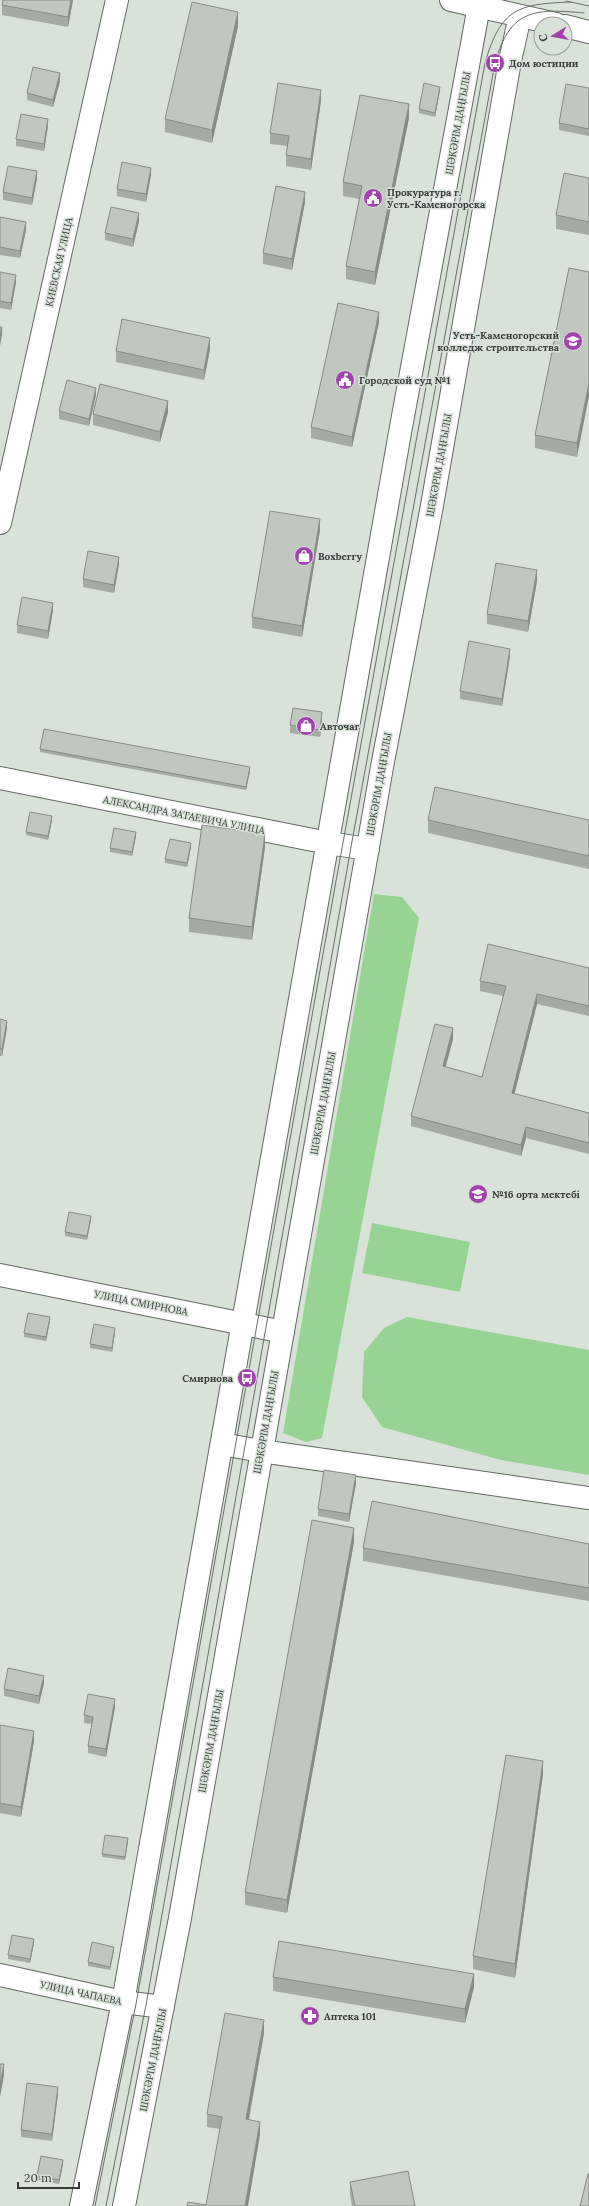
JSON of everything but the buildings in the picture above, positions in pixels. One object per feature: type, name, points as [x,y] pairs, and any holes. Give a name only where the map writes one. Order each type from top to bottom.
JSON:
[{"type":"main road","name":"КИЕВСКАЯ УЛИЦА","points":[[0,523],[117,0]]},
{"type":"main road","points":[[451,0],[522,8],[539,16]]},
{"type":"main road","name":"ШӘКӘРІМ ДАҢҒЫЛЫ","points":[[81,2206],[123,2002],[403,419],[480,3]]},
{"type":"main road","name":"ШӘКӘРІМ ДАҢҒЫЛЫ","points":[[124,2206],[163,2007],[368,849],[431,511],[510,61],[522,8]]},
{"type":"main road","points":[[573,28],[589,32]]},
{"type":"main road","name":"АЛЕКСАНДРА ЗАТАЕВИЧА УЛИЦА","points":[[0,778],[328,843],[368,849]]},
{"type":"main road","name":"УЛИЦА СМИРНОВА","points":[[0,1275],[282,1332]]},
{"type":"main road","points":[[222,1444],[261,1451],[589,1498]]},
{"type":"main road","name":"УЛИЦА ЧАПАЕВА","points":[[0,1975],[123,2002],[163,2007]]},
{"type":"green space","points":[[374,894],[402,897],[419,918],[322,1438],[306,1442],[283,1433]]},
{"type":"green space","points":[[372,1223],[470,1242],[460,1292],[362,1273]]},
{"type":"green space","points":[[407,1317],[589,1350],[589,1475],[501,1460],[382,1427],[362,1397],[364,1352],[384,1328]]},
{"type":"tram line","points":[[566,1],[589,6]]},
{"type":"tram line","points":[[95,2206],[136,2004],[336,881],[485,63],[491,45],[498,31],[505,20],[514,13],[537,5],[571,2]]},
{"type":"tram line","points":[[106,2206],[146,2005],[351,847],[495,63],[501,45],[508,32],[516,23],[526,16],[551,11],[584,13]]},
{"type":"place","name":"Дом юстиции","points":[[495,63]]},
{"type":"place","name":"Прокуратура г. Усть-Каменогорска","points":[[373,198]]},
{"type":"place","name":"Усть-Каменогорский колледж строительства","points":[[573,341]]},
{"type":"place","name":"Городской суд №1","points":[[345,380]]},
{"type":"place","name":"Boxberry","points":[[304,556]]},
{"type":"place","name":"Авточаг","points":[[306,726]]},
{"type":"place","name":"№16 орта мектебі","points":[[478,1194]]},
{"type":"place","name":"Смирнова","points":[[247,1378]]},
{"type":"place","name":"Аптека 101","points":[[310,2016]]}]
